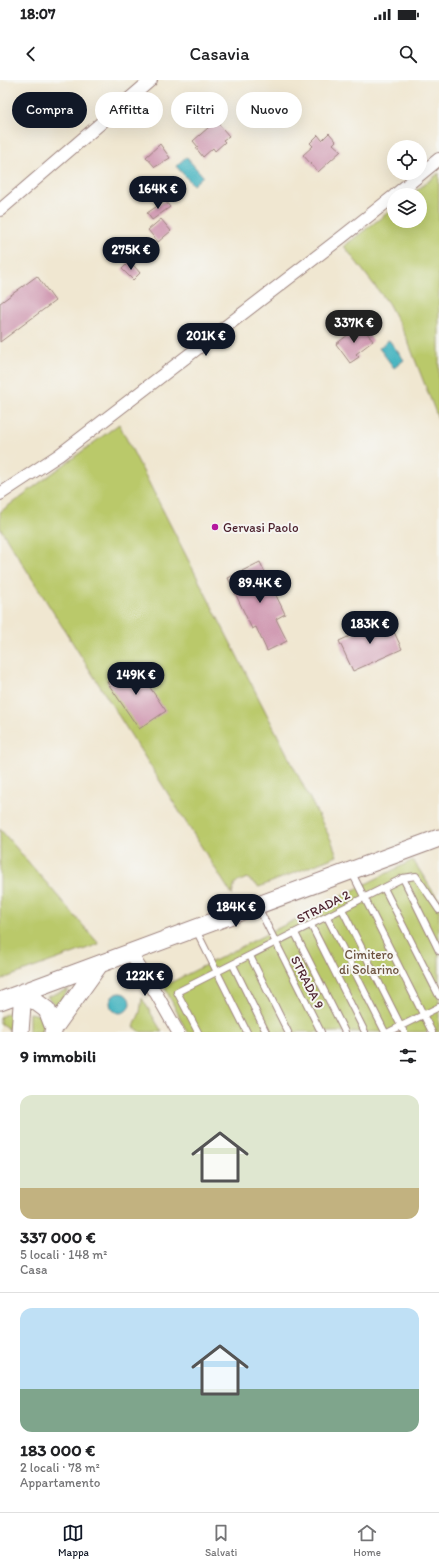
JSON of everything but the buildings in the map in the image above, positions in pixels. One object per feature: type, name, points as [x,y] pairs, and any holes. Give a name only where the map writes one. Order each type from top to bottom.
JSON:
[{"type":"main road","points":[[0,1001],[439,838]]},
{"type":"main road","points":[[53,1030],[99,965]]},
{"type":"main road","points":[[23,992],[47,1010],[53,1030]]},
{"type":"main road","points":[[20,1032],[23,992]]},
{"type":"street","points":[[0,210],[151,80]]},
{"type":"street","points":[[403,188],[439,159]]},
{"type":"street","points":[[0,494],[66,450],[336,242],[387,201]]},
{"type":"street","points":[[130,952],[178,1032]]},
{"type":"lane","points":[[351,870],[432,1032]]},
{"type":"lane","name":"STRADA 2","points":[[198,1032],[177,992],[403,878],[416,876],[439,910]]},
{"type":"lane","points":[[403,878],[439,951]]},
{"type":"lane","points":[[384,888],[439,996]]},
{"type":"lane","name":"STRADA 9","points":[[257,905],[321,1032]]},
{"type":"lane","points":[[342,909],[403,1029]]},
{"type":"lane","points":[[327,917],[385,1032]]},
{"type":"lane","points":[[311,925],[365,1032]]},
{"type":"lane","points":[[195,928],[247,1032]]},
{"type":"lane","points":[[295,933],[345,1032]]},
{"type":"lane","points":[[250,956],[288,1032]]},
{"type":"lane","points":[[232,965],[266,1032]]},
{"type":"lane","points":[[390,1032],[403,1029],[423,1015],[439,1007]]},
{"type":"green space","points":[[439,173],[439,421],[407,339],[388,303],[344,246],[387,213],[387,228],[427,228],[427,188],[420,188]]},
{"type":"green space","points":[[119,424],[332,842],[337,856],[259,887],[247,878],[235,883],[232,895],[0,528],[0,512]]},
{"type":"green space","points":[[0,829],[99,944],[0,980]]},
{"type":"green space","name":"Cimitero di Solarino","points":[[413,860],[439,901],[439,1032],[187,1032],[164,986]]},
{"type":"green space","points":[[69,989],[54,1010],[54,1004],[47,997]]},
{"type":"green space","points":[[142,998],[162,1032],[141,1032],[134,1027],[140,1012]]},
{"type":"green space","points":[[12,1011],[13,1032],[0,1023],[0,1017]]},
{"type":"green space","points":[[29,1013],[41,1015],[44,1032],[29,1032]]},
{"type":"water","points":[[186,157],[203,176],[193,185],[176,166]]},
{"type":"water","points":[[389,340],[404,360],[394,368],[379,348]]},
{"type":"water","points":[[116,993],[124,993],[130,999],[130,1007],[124,1013],[116,1013],[110,1007],[110,999]]},
{"type":"place","name":"Gervasi Paolo","points":[[215,527]]}]
